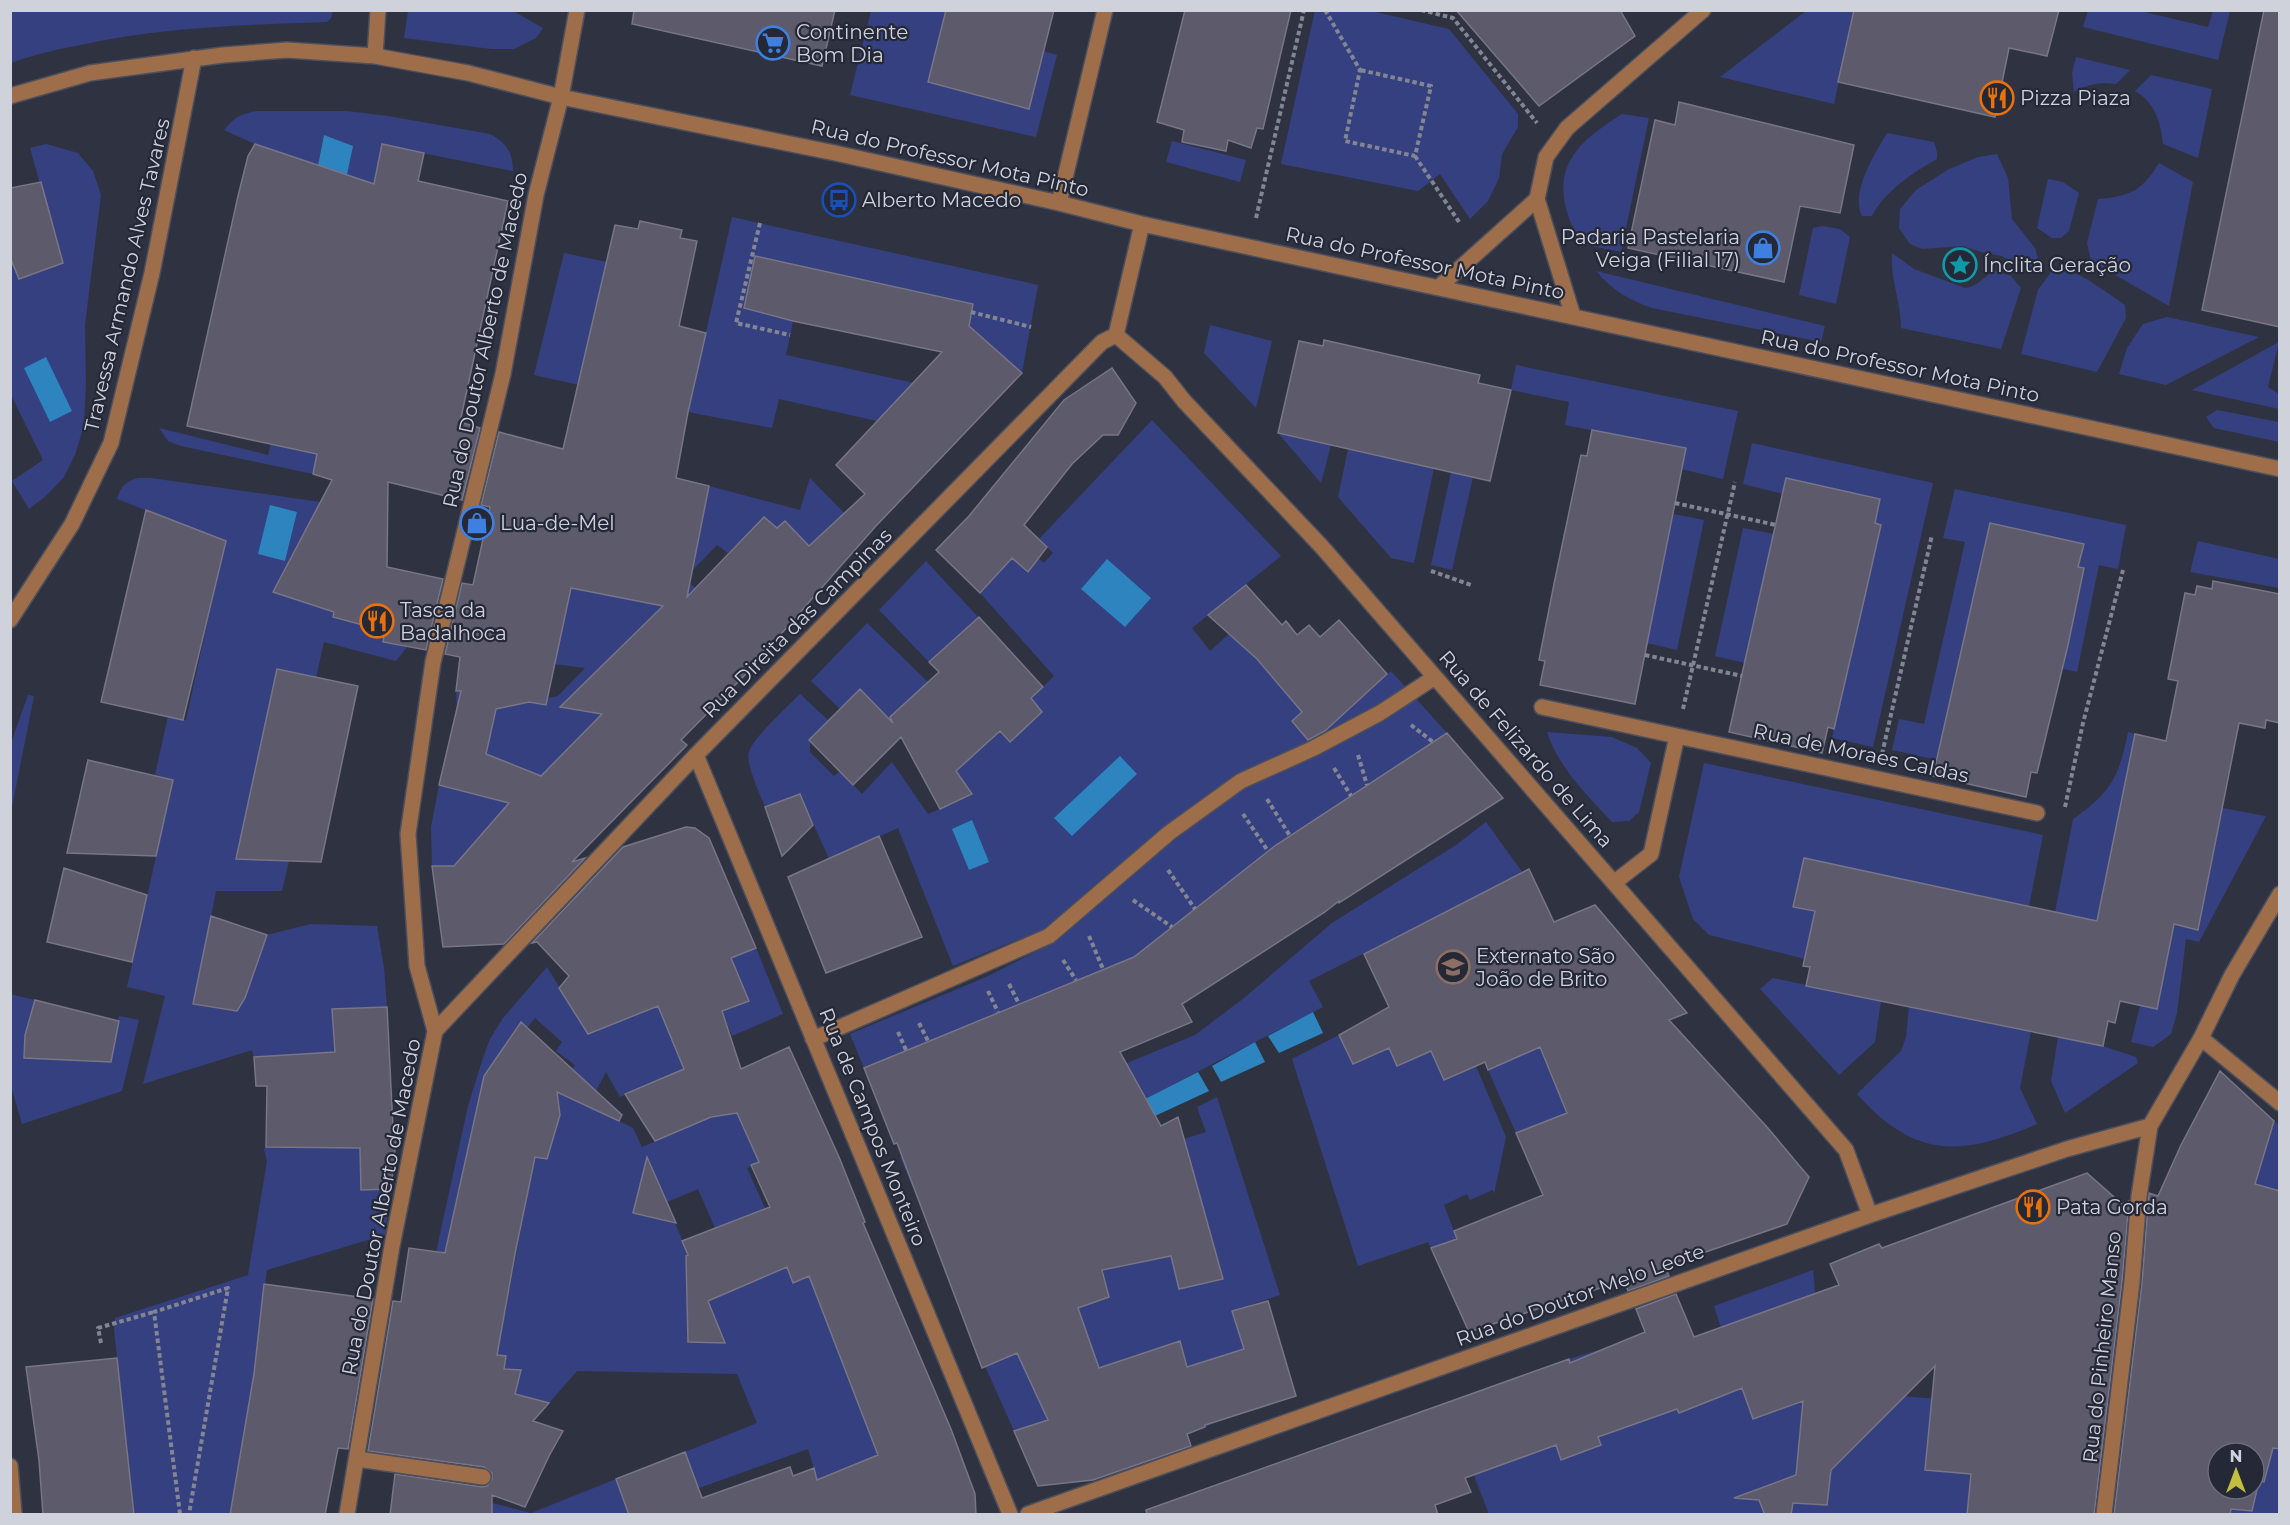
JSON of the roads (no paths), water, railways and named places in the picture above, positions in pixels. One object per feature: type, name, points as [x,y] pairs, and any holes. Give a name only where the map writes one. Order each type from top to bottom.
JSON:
[{"type":"street","points":[[375,56],[378,10]]},
{"type":"street","name":"Rua do Doutor Alberto de Macedo","points":[[347,1515],[392,1246],[435,1031],[417,966],[408,834],[433,662],[503,374],[536,195],[561,97],[577,10]]},
{"type":"street","points":[[1059,203],[1105,10]]},
{"type":"street","points":[[1573,316],[1537,199],[1546,157],[1567,128],[1702,10]]},
{"type":"street","name":"Rua do Professor Mota Pinto","points":[[10,96],[90,73],[194,58],[286,50],[375,56],[468,73],[561,97],[847,156],[1059,203],[1142,224],[2280,469]]},
{"type":"street","name":"Travessa Armando Alves Tavares","points":[[10,620],[72,524],[111,443],[152,273],[194,58]]},
{"type":"street","points":[[1439,287],[1537,199]]},
{"type":"street","points":[[1116,335],[1142,224]]},
{"type":"street","name":"Rua Direita das Campinas","points":[[435,1031],[696,755],[1102,342],[1116,335]]},
{"type":"street","name":"Rua de Felizardo de Lima","points":[[1116,335],[1165,377],[1184,401],[1322,547],[1846,1150],[1870,1215]]},
{"type":"street","points":[[813,1038],[1049,936],[1152,847],[1228,791],[1253,775],[1312,749],[1380,713],[1436,677]]},
{"type":"street","name":"Rua de Moraes Caldas","points":[[1542,707],[2037,813]]},
{"type":"street","points":[[1614,882],[1651,854],[1677,736]]},
{"type":"street","name":"Rua de Campos Monteiro","points":[[696,755],[1010,1515]]},
{"type":"street","name":"Rua do Pinheiro Manso","points":[[2104,1515],[2132,1282],[2139,1196],[2150,1126],[2201,1038],[2232,975],[2280,894]]},
{"type":"street","points":[[2201,1038],[2280,1103]]},
{"type":"street","name":"Rua do Doutor Melo Leote","points":[[1028,1515],[1870,1215],[2067,1149],[2150,1126]]},
{"type":"street","points":[[357,1459],[483,1477]]},
{"type":"street","points":[[10,1467],[14,1515]]},
{"type":"place","name":"Continente Bom Dia","points":[[773,43]]},
{"type":"place","name":"Pizza Piaza","points":[[1997,98]]},
{"type":"place","name":"Alberto Macedo","points":[[839,200]]},
{"type":"place","name":"Padaria Pastelaria Veiga (Filial 17)","points":[[1763,248]]},
{"type":"place","name":"Ínclita Geração","points":[[1960,265]]},
{"type":"place","name":"Lua-de-Mel","points":[[477,523]]},
{"type":"place","name":"Tasca da Badalhoca","points":[[377,621]]},
{"type":"place","name":"Externato São João de Brito","points":[[1453,967]]},
{"type":"place","name":"Pata Gorda","points":[[2033,1207]]}]
